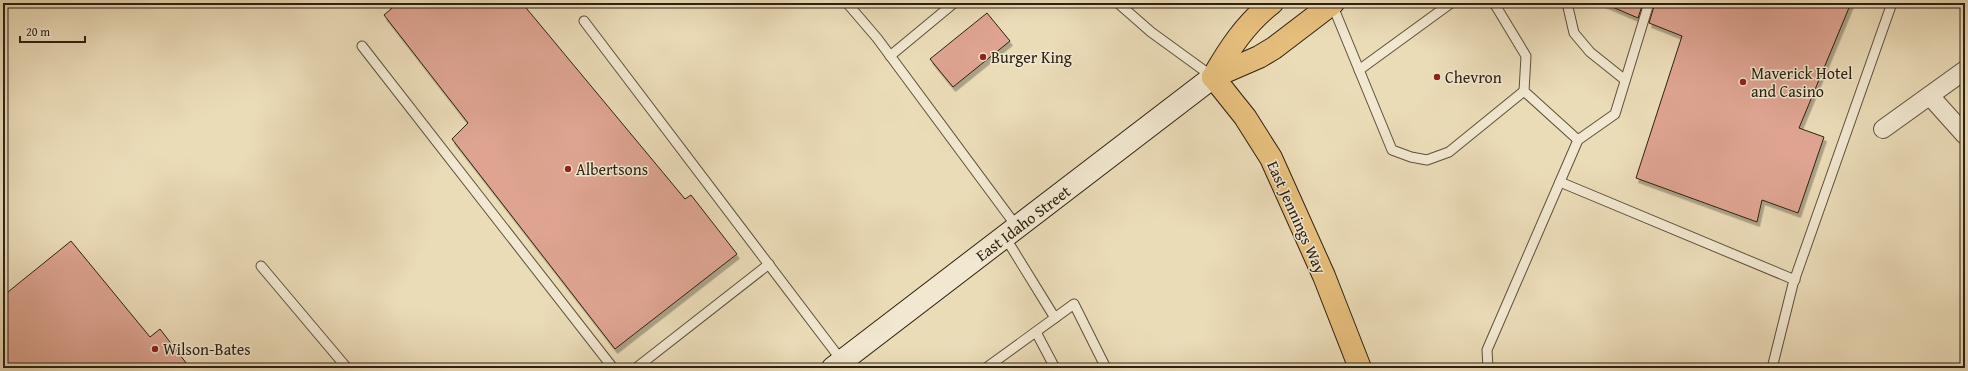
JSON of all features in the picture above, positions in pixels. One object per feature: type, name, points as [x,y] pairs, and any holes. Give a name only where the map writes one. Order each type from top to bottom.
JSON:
[{"type":"main road","name":"East Idaho Street","points":[[1213,77],[1230,47],[1241,33],[1272,3]]},
{"type":"main road","name":"East Idaho Street","points":[[1213,77],[1269,51],[1332,3]]},
{"type":"main road","name":"East Jennings Way","points":[[1213,77],[1245,117],[1271,158],[1324,276],[1360,368]]},
{"type":"street","points":[[1883,129],[1965,70]]},
{"type":"street","name":"East Idaho Street","points":[[838,364],[1213,77]]},
{"type":"street","points":[[1930,96],[1965,135]]},
{"type":"lane","points":[[847,3],[890,56],[1011,232],[1055,318]]},
{"type":"lane","points":[[890,56],[954,3]]},
{"type":"lane","points":[[1118,3],[1151,32],[1213,77]]},
{"type":"lane","points":[[1332,3],[1392,150],[1411,157],[1427,160],[1450,152],[1524,91],[1526,56],[1494,3]]},
{"type":"lane","points":[[1359,70],[1451,3]]},
{"type":"lane","points":[[1567,3],[1574,32],[1590,52],[1625,80]]},
{"type":"lane","points":[[1488,368],[1487,350],[1578,140],[1615,114],[1649,3]]},
{"type":"lane","points":[[1772,368],[1795,280],[1892,3]]},
{"type":"lane","points":[[584,21],[769,264],[838,364]]},
{"type":"lane","points":[[362,46],[613,368]]},
{"type":"lane","points":[[1524,91],[1578,140]]},
{"type":"lane","points":[[1560,182],[1795,280]]},
{"type":"lane","points":[[636,368],[769,264]]},
{"type":"lane","points":[[261,266],[347,368]]},
{"type":"lane","points":[[986,368],[1074,304],[1106,368]]},
{"type":"lane","points":[[1036,332],[1055,368]]},
{"type":"building","name":"Albertsons","points":[[398,3],[522,3],[685,199],[691,195],[737,254],[615,349],[452,139],[468,123],[384,15]]},
{"type":"building","points":[[1603,3],[1643,3],[1638,18]]},
{"type":"building","name":"Maverick Hotel and Casino","points":[[1655,3],[1851,3],[1799,128],[1824,137],[1798,213],[1762,200],[1757,222],[1636,178],[1682,36],[1649,23]]},
{"type":"building","points":[[987,13],[1010,41],[953,87],[930,59]]},
{"type":"building","points":[[71,241],[150,337],[160,329],[190,368],[3,368],[3,296]]},
{"type":"place","name":"Burger King","points":[[983,57]]},
{"type":"place","name":"Chevron","points":[[1437,77]]},
{"type":"place","name":"Maverick Hotel and Casino","points":[[1743,82]]},
{"type":"place","name":"Albertsons","points":[[568,169]]},
{"type":"place","name":"Wilson-Bates","points":[[155,349]]}]
